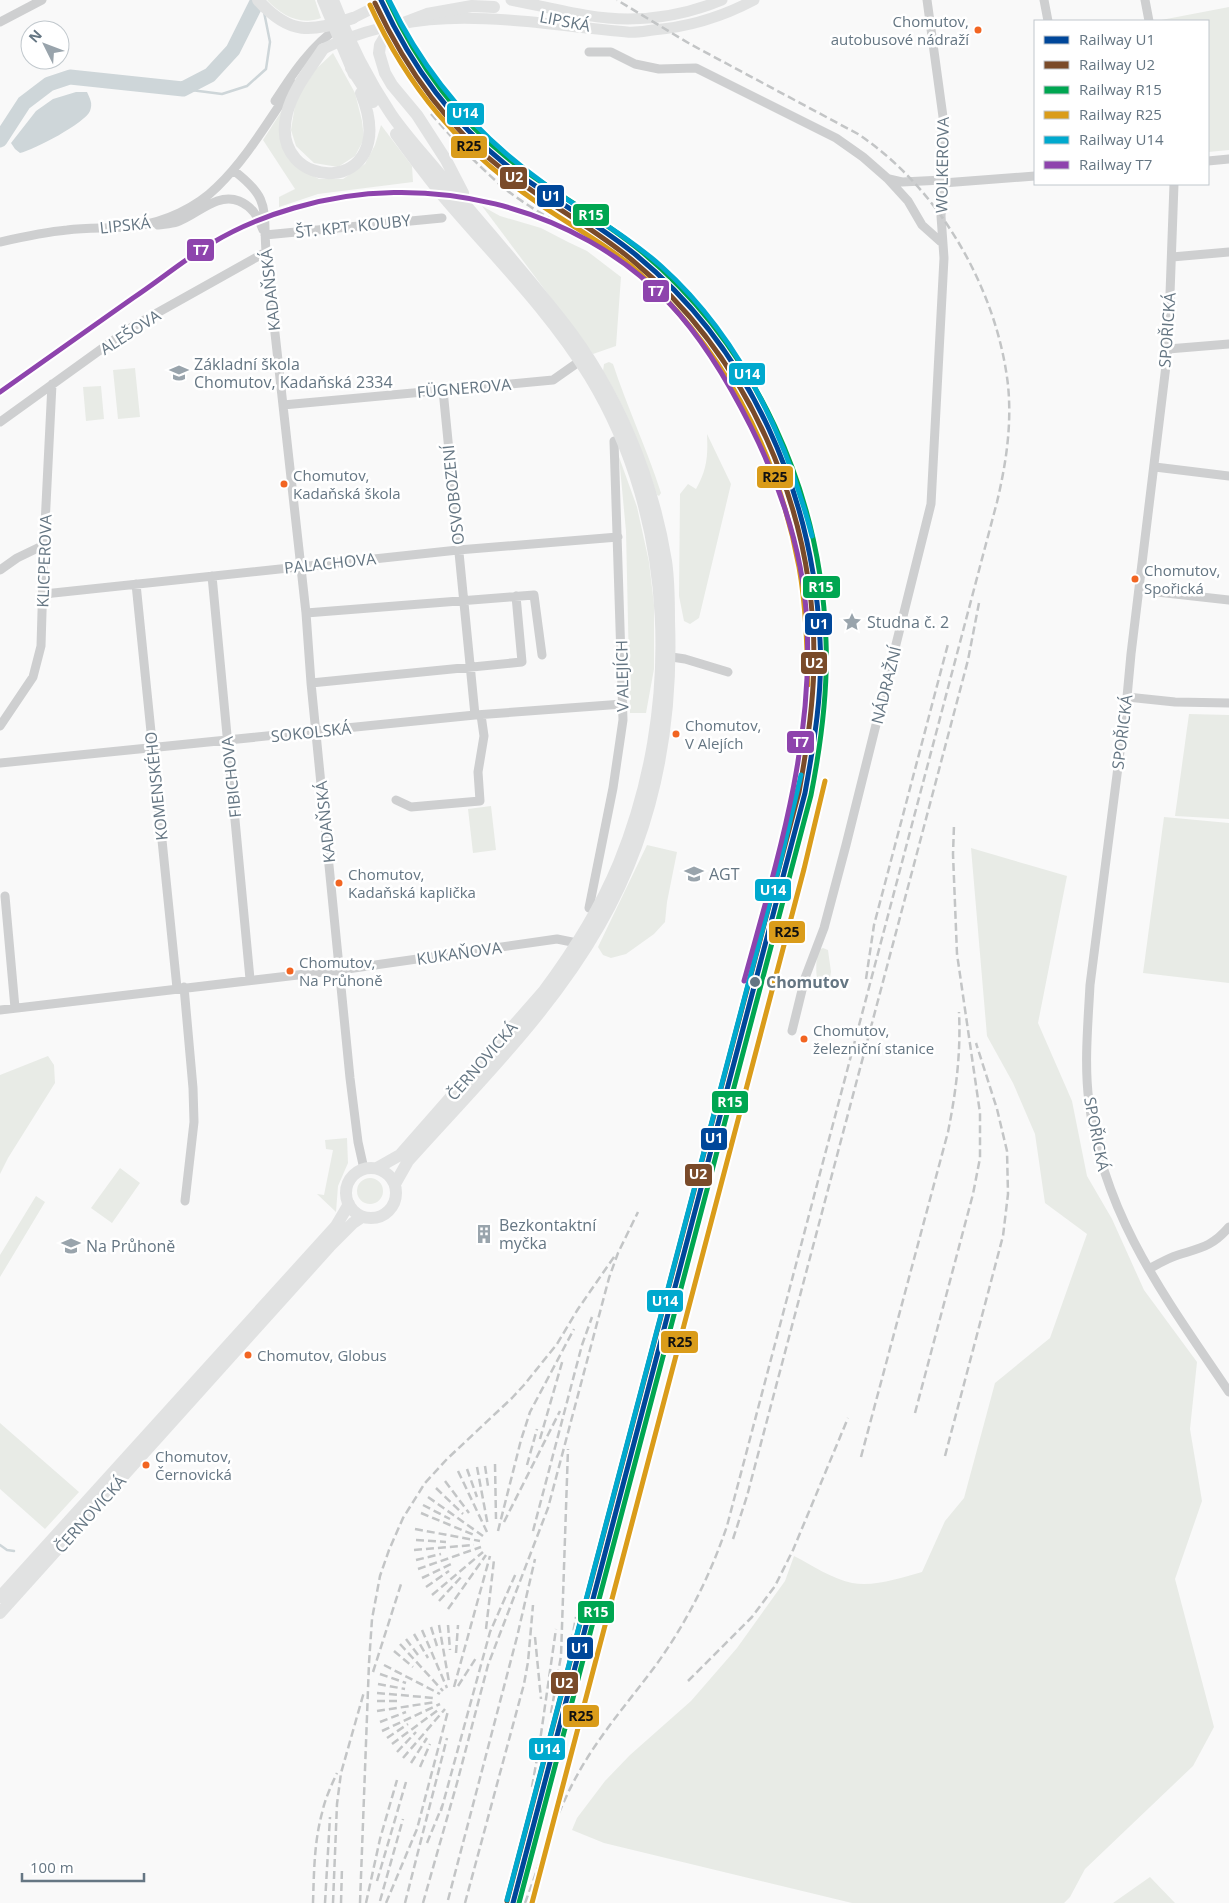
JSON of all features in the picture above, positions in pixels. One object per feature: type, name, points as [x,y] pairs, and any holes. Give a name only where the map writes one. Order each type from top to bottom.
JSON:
[{"type":"highway","points":[[258,0],[268,12],[280,20],[300,28],[317,28],[352,18]]},
{"type":"highway","points":[[323,0],[370,120],[368,146],[361,158],[344,171],[324,174],[303,166],[294,156],[288,143],[285,129],[292,97],[323,50]]},
{"type":"highway","points":[[333,0],[352,48],[375,88],[411,140],[564,323],[601,376],[621,417],[639,461],[659,526],[668,583],[666,656]]},
{"type":"highway","points":[[486,229],[461,190],[446,160],[417,115],[392,85],[385,73],[379,53],[380,45],[386,35],[398,25],[427,14],[472,6],[494,7]]},
{"type":"highway","points":[[351,68],[378,109],[442,194],[558,330],[580,361],[613,421],[636,480],[650,529],[659,585],[669,694],[663,746],[648,810],[629,864],[619,887],[581,946]]},
{"type":"highway","name":"ČERNOVICKÁ","points":[[0,1598],[336,1226],[349,1204],[346,1189],[354,1175],[400,1155],[581,946]]},
{"type":"highway","name":"ČERNOVICKÁ","points":[[0,1613],[332,1245],[362,1217],[376,1218],[389,1211],[395,1201],[395,1184],[408,1161],[526,1029],[552,996],[581,946]]},
{"type":"highway","points":[[370,1169],[384,1171],[395,1184]]},
{"type":"highway","points":[[349,1204],[352,1210],[362,1217]]},
{"type":"main road","name":"LIPSKÁ","points":[[352,18],[389,0]]},
{"type":"main road","name":"LIPSKÁ","points":[[511,0],[573,13],[627,20],[682,13],[722,0]]},
{"type":"main road","name":"LIPSKÁ","points":[[427,2],[464,2],[574,24],[628,32],[692,25],[714,18],[754,0]]},
{"type":"main road","name":"LIPSKÁ","points":[[323,50],[350,28],[382,12],[399,7]]},
{"type":"street","points":[[0,22],[42,0]]},
{"type":"street","name":"WOLKEROVA","points":[[927,0],[944,124],[941,242]]},
{"type":"street","points":[[1044,0],[1048,20]]},
{"type":"street","points":[[1145,0],[1149,20]]},
{"type":"street","name":"LIPSKÁ","points":[[233,170],[258,127],[306,57],[320,41],[352,18]]},
{"type":"street","name":"LIPSKÁ","points":[[0,242],[68,230],[136,226],[161,220],[192,206],[216,188],[233,170],[260,136],[300,75],[323,50]]},
{"type":"street","name":"LIPSKÁ","points":[[590,52],[611,52],[635,64],[659,69],[696,68],[836,138],[864,157],[887,178],[908,201],[922,224],[941,242]]},
{"type":"street","points":[[1209,161],[1229,159]]},
{"type":"street","name":"KADAŇSKÁ","points":[[233,170],[249,182],[263,202],[266,214],[266,252],[306,613],[311,683],[358,1142],[370,1169]]},
{"type":"street","points":[[887,178],[902,182],[944,182],[1034,176]]},
{"type":"street","name":"SPOŘICKÁ","points":[[1174,185],[1168,349],[1127,697],[1090,985],[1088,1084],[1094,1135],[1107,1182],[1126,1229],[1149,1269],[1229,1392]]},
{"type":"street","name":"KADAŇSKÁ","points":[[136,226],[168,224],[178,221],[217,201],[235,199],[254,210],[265,235]]},
{"type":"street","name":"ŠT. KPT. KOUBY","points":[[265,235],[442,218]]},
{"type":"street","name":"NÁDRAŽNÍ","points":[[792,1031],[805,978],[824,928],[844,854],[930,510],[935,451],[944,258],[941,242]]},
{"type":"street","name":"ALEŠOVA","points":[[0,422],[132,328],[266,252]]},
{"type":"street","points":[[1172,257],[1229,252]]},
{"type":"street","points":[[1168,349],[1229,344]]},
{"type":"street","name":"FÜGNEROVA","points":[[283,405],[553,380],[580,361]]},
{"type":"street","name":"KLICPEROVA","points":[[0,726],[33,677],[41,646],[52,384]]},
{"type":"street","name":"OSVOBOZENÍ","points":[[396,800],[410,807],[480,801],[478,772],[484,736],[469,668],[443,390]]},
{"type":"street","name":"V ALEJÍCH","points":[[589,908],[613,788],[623,720],[614,442]]},
{"type":"street","points":[[1155,467],[1229,476]]},
{"type":"street","name":"PALACHOVA","points":[[44,594],[458,550],[618,537]]},
{"type":"street","points":[[0,570],[17,558],[44,545]]},
{"type":"street","name":"FIBICHOVA","points":[[212,576],[250,979]]},
{"type":"street","name":"KOMENSKÉHO","points":[[136,584],[152,747],[181,988]]},
{"type":"street","points":[[1140,590],[1229,600]]},
{"type":"street","points":[[306,613],[534,594],[542,655]]},
{"type":"street","points":[[311,683],[522,662],[516,596]]},
{"type":"street","points":[[666,656],[728,672]]},
{"type":"street","points":[[1127,697],[1175,702],[1229,703]]},
{"type":"street","name":"SOKOLSKÁ","points":[[0,763],[478,715],[623,704]]},
{"type":"street","points":[[5,896],[14,1008]]},
{"type":"street","name":"KUKAŇOVA","points":[[340,970],[557,939],[581,946]]},
{"type":"street","points":[[0,1010],[250,979],[340,970]]},
{"type":"street","points":[[181,988],[193,1088],[194,1122],[185,1201]]},
{"type":"street","points":[[1149,1269],[1176,1255],[1195,1251],[1213,1242],[1229,1227]]},
{"type":"shaded area","points":[[267,0],[315,0],[321,18],[306,21],[291,18]]},
{"type":"shaded area","points":[[1229,7],[1229,150],[1209,152],[1209,20],[1161,20]]},
{"type":"shaded area","points":[[333,53],[355,93],[364,139],[355,156],[338,167],[314,163],[296,146],[291,130],[296,99],[316,69]]},
{"type":"shaded area","points":[[76,92],[87,92],[91,108],[86,116],[69,129],[36,147],[20,153],[15,149],[11,143],[36,111],[53,99]]},
{"type":"shaded area","points":[[281,112],[294,165],[319,179],[343,179],[365,164],[375,145],[381,125],[412,166],[413,182],[318,194],[279,207],[279,197],[295,189],[263,140]]},
{"type":"shaded area","points":[[482,206],[500,216],[541,228],[587,251],[621,277],[616,346],[593,354]]},
{"type":"shaded area","points":[[609,362],[613,364],[650,460],[661,493],[659,496],[627,416],[603,371],[604,364]]},
{"type":"shaded area","points":[[135,368],[140,417],[118,419],[113,370]]},
{"type":"shaded area","points":[[101,386],[104,419],[86,421],[83,387]]},
{"type":"shaded area","points":[[707,434],[731,484],[699,618],[690,624],[684,621],[679,596],[680,494],[688,484],[696,489],[700,482],[706,463]]},
{"type":"shaded area","points":[[619,457],[637,507],[649,562],[654,605],[654,669],[646,713],[630,713],[626,531]]},
{"type":"shaded area","points":[[1189,714],[1229,715],[1229,819],[1175,816]]},
{"type":"shaded area","points":[[491,806],[496,850],[473,853],[468,809]]},
{"type":"shaded area","points":[[1164,817],[1229,823],[1229,983],[1143,973]]},
{"type":"shaded area","points":[[647,845],[677,852],[665,922],[654,934],[626,954],[611,958],[603,955],[598,947]]},
{"type":"shaded area","points":[[971,848],[1067,876],[1038,1023],[1072,1101],[1087,1176],[1112,1219],[1144,1290],[1197,1362],[1190,1429],[1202,1501],[1175,1579],[1214,1727],[1193,1766],[1085,1869],[1070,1897],[1064,1903],[852,1903],[604,1843],[572,1830],[577,1818],[605,1781],[630,1755],[691,1701],[737,1648],[785,1581],[794,1556],[830,1575],[852,1583],[878,1583],[922,1572],[945,1521],[964,1498],[995,1383],[1050,1338],[1087,1234],[1045,1203],[1035,1134],[1013,1083],[987,1036]]},
{"type":"shaded area","points":[[823,948],[828,950],[831,972],[829,983],[824,988],[819,986],[816,968],[818,950]]},
{"type":"shaded area","points":[[48,1056],[54,1065],[55,1083],[0,1174],[0,1075]]},
{"type":"shaded area","points":[[347,1138],[348,1163],[338,1186],[336,1212],[317,1194],[324,1195],[333,1150],[326,1149],[325,1140]]},
{"type":"shaded area","points":[[120,1168],[140,1183],[112,1223],[91,1208]]},
{"type":"shaded area","points":[[370,1178],[379,1182],[383,1191],[379,1200],[370,1204],[361,1200],[357,1191],[361,1182]]},
{"type":"shaded area","points":[[36,1196],[45,1202],[0,1277],[0,1255]]},
{"type":"shaded area","points":[[0,1423],[79,1492],[45,1529],[0,1489]]},
{"type":"shaded area","points":[[1150,1877],[1175,1903],[1113,1903]]},
{"type":"waterway","points":[[0,140],[24,103],[49,84],[70,77],[183,89],[210,75],[233,50],[258,0]]},
{"type":"waterway","points":[[183,89],[222,94],[247,86],[266,69],[270,42],[264,12]]},
{"type":"waterway","points":[[0,1545],[7,1550],[14,1551]]},
{"type":"railway","points":[[525,1903],[552,1830],[576,1777],[603,1735],[656,1665],[678,1632],[705,1581],[727,1526],[997,502],[1009,430],[1008,385],[1002,349],[991,313],[977,278],[959,244],[938,212],[914,182],[887,156],[858,134],[690,44],[617,0]]},
{"type":"railway","points":[[431,114],[466,152],[504,188],[534,209],[586,239]]},
{"type":"railway","points":[[733,1539],[747,1496],[968,660],[979,603]]},
{"type":"railway","points":[[866,979],[874,925],[948,644]]},
{"type":"railway","points":[[915,1413],[973,1194],[980,1158],[980,1113],[957,954],[953,854],[954,825]]},
{"type":"railway","points":[[861,1457],[948,1132],[957,1072],[959,1012]]},
{"type":"railway","points":[[945,1456],[1003,1236],[1008,1194],[1007,1151],[997,1109],[976,1043]]},
{"type":"railway","points":[[423,1903],[488,1665],[548,1508],[609,1278],[618,1253],[638,1212]]},
{"type":"railway","points":[[360,1903],[372,1619],[380,1576],[389,1550],[403,1518],[425,1483],[447,1459],[524,1385],[557,1344],[578,1309],[616,1254]]},
{"type":"railway","points":[[533,1531],[582,1345],[592,1317]]},
{"type":"railway","points":[[498,1531],[530,1412],[574,1329]]},
{"type":"railway","points":[[540,1439],[563,1359]]},
{"type":"railway","points":[[504,1522],[560,1411]]},
{"type":"railway","points":[[688,1681],[752,1617],[775,1586],[793,1550],[848,1418]]},
{"type":"railway","points":[[527,1465],[537,1429]]},
{"type":"railway","points":[[551,1713],[561,1656],[568,1449]]},
{"type":"railway","points":[[495,1464],[496,1519]]},
{"type":"railway","points":[[485,1466],[488,1486]]},
{"type":"railway","points":[[477,1467],[488,1526]]},
{"type":"railway","points":[[467,1469],[477,1497]]},
{"type":"railway","points":[[458,1471],[487,1532]]},
{"type":"railway","points":[[445,1481],[469,1513]]},
{"type":"railway","points":[[436,1488],[463,1514]]},
{"type":"railway","points":[[428,1497],[483,1536]]},
{"type":"railway","points":[[423,1505],[450,1519]]},
{"type":"railway","points":[[421,1513],[474,1535]]},
{"type":"railway","points":[[415,1529],[480,1541]]},
{"type":"railway","points":[[416,1540],[446,1542]]},
{"type":"railway","points":[[414,1550],[474,1545]]},
{"type":"railway","points":[[418,1569],[481,1547]]},
{"type":"railway","points":[[432,1595],[483,1552]]},
{"type":"railway","points":[[416,1560],[441,1554]]},
{"type":"railway","points":[[448,1609],[486,1555]]},
{"type":"railway","points":[[454,1687],[490,1556]]},
{"type":"railway","points":[[448,1900],[517,1637],[535,1559]]},
{"type":"railway","points":[[486,1629],[494,1560]]},
{"type":"railway","points":[[422,1578],[451,1564]]},
{"type":"railway","points":[[426,1587],[449,1571]]},
{"type":"railway","points":[[441,1811],[490,1632],[516,1573]]},
{"type":"railway","points":[[439,1601],[463,1575]]},
{"type":"railway","points":[[373,1672],[402,1581]]},
{"type":"railway","points":[[465,1903],[524,1684],[533,1605]]},
{"type":"railway","points":[[567,1666],[576,1617]]},
{"type":"railway","points":[[439,1625],[449,1682]]},
{"type":"railway","points":[[448,1625],[450,1650]]},
{"type":"railway","points":[[456,1653],[458,1625]]},
{"type":"railway","points":[[431,1627],[437,1646]]},
{"type":"railway","points":[[539,1748],[556,1629]]},
{"type":"railway","points":[[422,1630],[447,1688]]},
{"type":"railway","points":[[414,1634],[428,1658]]},
{"type":"railway","points":[[535,1637],[541,1699]]},
{"type":"railway","points":[[406,1639],[418,1655]]},
{"type":"railway","points":[[400,1644],[443,1691]]},
{"type":"railway","points":[[394,1651],[413,1667]]},
{"type":"railway","points":[[458,1686],[476,1658]]},
{"type":"railway","points":[[384,1665],[440,1694]]},
{"type":"railway","points":[[380,1674],[406,1683]]},
{"type":"railway","points":[[378,1684],[405,1689]]},
{"type":"railway","points":[[333,1903],[337,1804],[341,1773],[364,1692]]},
{"type":"railway","points":[[377,1693],[434,1698]]},
{"type":"railway","points":[[377,1701],[399,1701]]},
{"type":"railway","points":[[377,1711],[436,1702]]},
{"type":"railway","points":[[382,1731],[440,1704]]},
{"type":"railway","points":[[403,1758],[445,1709]]},
{"type":"railway","points":[[392,1744],[438,1710]]},
{"type":"railway","points":[[386,1903],[417,1829],[448,1711]]},
{"type":"railway","points":[[380,1722],[406,1712]]},
{"type":"railway","points":[[387,1738],[408,1724]]},
{"type":"railway","points":[[397,1752],[416,1732]]},
{"type":"railway","points":[[411,1763],[427,1738]]},
{"type":"railway","points":[[405,1903],[447,1738]]},
{"type":"railway","points":[[532,1787],[540,1741]]},
{"type":"railway","points":[[420,1767],[430,1744]]},
{"type":"railway","points":[[313,1903],[319,1824],[326,1798],[337,1773]]},
{"type":"railway","points":[[366,1903],[380,1839],[397,1780]]},
{"type":"railway","points":[[377,1881],[406,1782]]},
{"type":"railway","points":[[427,1843],[443,1804]]},
{"type":"railway","points":[[325,1903],[330,1817]]},
{"type":"railway","points":[[380,1901],[403,1819]]},
{"type":"railway","points":[[341,1903],[342,1867]]},
{"type":"rail line","name":"U1","points":[[381,0],[418,68],[466,129],[521,176],[604,231],[636,255],[676,292],[712,334],[742,379],[768,427],[789,478],[804,531],[815,585],[820,640],[819,698],[805,793],[513,1903]]},
{"type":"rail line","name":"R15","points":[[388,0],[411,45],[439,87],[472,126],[510,160],[641,251],[682,289],[718,331],[749,377],[775,426],[796,477],[811,531],[821,585],[826,641],[826,680],[823,718],[811,795],[519,1903]]},
{"type":"rail line","name":"U14","points":[[389,0],[419,54],[456,103],[476,125],[521,166],[546,185],[648,255],[689,294],[714,324],[756,389],[773,424],[801,498],[812,536]]},
{"type":"rail line","name":"U2","points":[[375,3],[414,72],[429,94],[463,134],[518,181],[632,260],[673,299],[709,342],[741,389],[766,439],[787,491],[802,546],[811,602],[814,658],[813,692],[799,792],[507,1901]]},
{"type":"rail line","name":"R25","points":[[370,5],[401,63],[419,90],[459,138],[508,181],[630,265],[692,328],[718,364],[760,440],[776,481],[789,523],[799,567],[803,596],[808,685]]},
{"type":"rail line","name":"T7","points":[[0,392],[202,249],[231,232],[283,211],[343,197],[394,192],[445,195],[495,204],[544,219],[590,241],[632,270],[670,304],[694,332],[734,394],[762,450],[782,499],[796,548],[805,599],[807,671],[798,761],[780,849],[744,981]]},
{"type":"rail line","name":"U14","points":[[507,1900],[780,863],[801,775]]},
{"type":"rail line","name":"R25","points":[[532,1903],[804,869],[825,781]]},
{"type":"place","name":"Chomutov, autobusové nádraží","points":[[978,30]]},
{"type":"place","name":"Základní škola Chomutov, Kadaňská 2334","points":[[179,373]]},
{"type":"place","name":"Chomutov, Kadaňská škola","points":[[284,484]]},
{"type":"place","name":"Chomutov, Spořická","points":[[1135,579]]},
{"type":"place","name":"Studna č. 2","points":[[852,622]]},
{"type":"place","name":"Chomutov, V Alejích","points":[[676,734]]},
{"type":"place","name":"AGT","points":[[694,874]]},
{"type":"place","name":"Chomutov, Kadaňská kaplička","points":[[339,883]]},
{"type":"place","name":"Chomutov, Na Průhoně","points":[[290,971]]},
{"type":"place","name":"Chomutov","points":[[755,982]]},
{"type":"place","name":"Chomutov, železniční stanice","points":[[804,1039]]},
{"type":"place","name":"Bezkontaktní myčka","points":[[484,1234]]},
{"type":"place","name":"Na Průhoně","points":[[71,1246]]},
{"type":"place","name":"Chomutov, Globus","points":[[248,1355]]},
{"type":"place","name":"Chomutov, Černovická","points":[[146,1465]]}]
